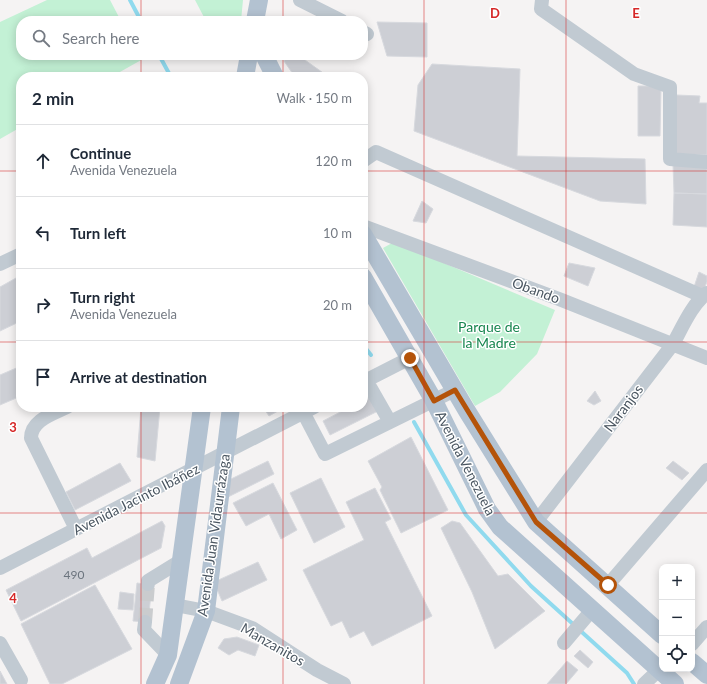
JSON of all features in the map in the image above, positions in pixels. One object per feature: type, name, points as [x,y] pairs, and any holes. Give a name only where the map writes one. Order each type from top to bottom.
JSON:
[{"type":"main road","points":[[256,16],[259,0]]},
{"type":"main road","points":[[246,72],[248,60]]},
{"type":"main road","points":[[266,60],[272,72]]},
{"type":"main road","name":"Avenida Venezuela","points":[[368,242],[455,390],[536,522],[659,632]]},
{"type":"main road","name":"Avenida Venezuela","points":[[368,286],[434,401],[487,509],[500,527],[582,621],[653,675],[675,684]]},
{"type":"main road","name":"Avenida Juan Vidaurrázaga","points":[[156,684],[168,655],[201,412]]},
{"type":"main road","name":"Avenida Juan Vidaurrázaga","points":[[179,684],[206,611],[230,412]]},
{"type":"main road","points":[[695,665],[707,675]]},
{"type":"street","points":[[300,0],[332,16]]},
{"type":"street","points":[[542,0],[541,9],[634,74],[670,87],[670,159],[707,162]]},
{"type":"street","points":[[368,158],[376,152],[705,295]]},
{"type":"street","name":"Obando","points":[[368,228],[707,358]]},
{"type":"street","points":[[0,264],[16,256]]},
{"type":"street","name":"Naranjos","points":[[536,522],[673,344],[705,295]]},
{"type":"street","points":[[368,379],[410,358]]},
{"type":"street","points":[[368,386],[390,422]]},
{"type":"street","points":[[309,412],[325,454],[455,390]]},
{"type":"street","points":[[58,412],[36,424],[31,430],[31,438],[76,529]]},
{"type":"street","name":"Avenida Jacinto Ibáñez","points":[[0,568],[304,412]]},
{"type":"street","points":[[608,585],[707,470]]},
{"type":"street","points":[[148,584],[148,581],[182,560]]},
{"type":"street","name":"Manzanitos","points":[[175,605],[206,611],[252,628],[317,670],[344,684]]},
{"type":"street","points":[[564,643],[582,621]]},
{"type":"street","points":[[145,622],[144,630],[168,655]]},
{"type":"street","points":[[695,641],[707,627]]},
{"type":"street","points":[[0,643],[21,680]]},
{"type":"green space","points":[[47,0],[110,0],[118,16],[16,16],[16,60],[141,60],[120,72],[16,72],[16,130],[0,139],[0,22]]},
{"type":"green space","points":[[195,0],[243,0],[241,16],[203,16]]},
{"type":"green space","name":"Parque de la Madre","points":[[394,242],[555,310],[537,354],[500,392],[475,406],[383,248]]},
{"type":"building","points":[[377,22],[427,23],[427,57],[387,56]]},
{"type":"building","points":[[305,60],[322,72],[292,72],[284,61]]},
{"type":"building","points":[[432,64],[520,69],[517,156],[645,159],[646,204],[600,201],[414,131],[418,85]]},
{"type":"building","points":[[638,86],[661,86],[660,136],[638,136]]},
{"type":"building","points":[[676,95],[700,96],[699,103],[707,103],[707,155],[675,154]]},
{"type":"building","points":[[673,164],[707,166],[707,194],[674,193]]},
{"type":"building","points":[[674,193],[707,194],[707,227],[673,225]]},
{"type":"building","points":[[422,201],[433,209],[426,223],[413,221]]},
{"type":"building","points":[[569,263],[595,268],[588,286],[564,276]]},
{"type":"building","points":[[699,272],[707,276],[707,282],[702,293],[693,290]]},
{"type":"building","points":[[16,278],[16,323],[0,331],[0,287]]},
{"type":"building","points":[[16,368],[16,398],[0,405],[0,375]]},
{"type":"building","points":[[595,391],[601,401],[594,405],[587,401]]},
{"type":"building","points":[[374,395],[382,409],[330,435],[323,421],[340,412],[368,412],[368,398]]},
{"type":"building","points":[[141,412],[160,412],[155,461],[137,457]]},
{"type":"building","points":[[266,412],[276,412],[269,416]]},
{"type":"building","points":[[411,437],[448,510],[401,533],[380,490],[382,487],[368,461]]},
{"type":"building","points":[[268,461],[274,474],[228,497],[229,480]]},
{"type":"building","points":[[673,461],[689,473],[682,480],[666,468]]},
{"type":"building","points":[[120,463],[131,481],[75,510],[66,492]]},
{"type":"building","points":[[321,478],[345,527],[314,543],[290,493]]},
{"type":"building","points":[[273,483],[297,530],[281,539],[269,514],[246,526],[233,503]]},
{"type":"building","points":[[375,488],[391,519],[385,522],[432,616],[372,646],[364,631],[350,638],[342,621],[331,626],[303,570],[364,540],[346,502]]},
{"type":"building","points":[[162,521],[165,526],[161,548],[21,621],[6,590],[87,548],[92,558]]},
{"type":"building","points":[[452,521],[460,523],[498,576],[508,574],[545,611],[495,649],[472,592],[441,528]]},
{"type":"building","points":[[258,562],[267,580],[222,601],[214,582]]},
{"type":"building","points":[[137,583],[152,585],[148,622],[133,621]]},
{"type":"building","points":[[95,585],[132,649],[62,684],[50,684],[21,624]]},
{"type":"building","points":[[120,592],[134,594],[133,610],[118,609]]},
{"type":"building","points":[[237,637],[259,645],[255,656],[238,650],[229,655],[218,648],[224,639]]},
{"type":"building","points":[[580,650],[593,662],[588,668],[574,656]]},
{"type":"building","points":[[567,661],[578,670],[566,684],[547,684]]},
{"type":"building","points":[[0,671],[7,684],[0,684]]},
{"type":"waterway","points":[[130,0],[138,16]]},
{"type":"waterway","points":[[162,60],[168,72]]},
{"type":"waterway","points":[[368,351],[371,355]]},
{"type":"waterway","points":[[414,422],[466,515],[531,586],[627,673],[634,684]]},
{"type":"tunnel","points":[[145,622],[148,584]]},
{"type":"route","points":[[410,358],[434,401],[455,390],[536,522],[608,585]]}]
